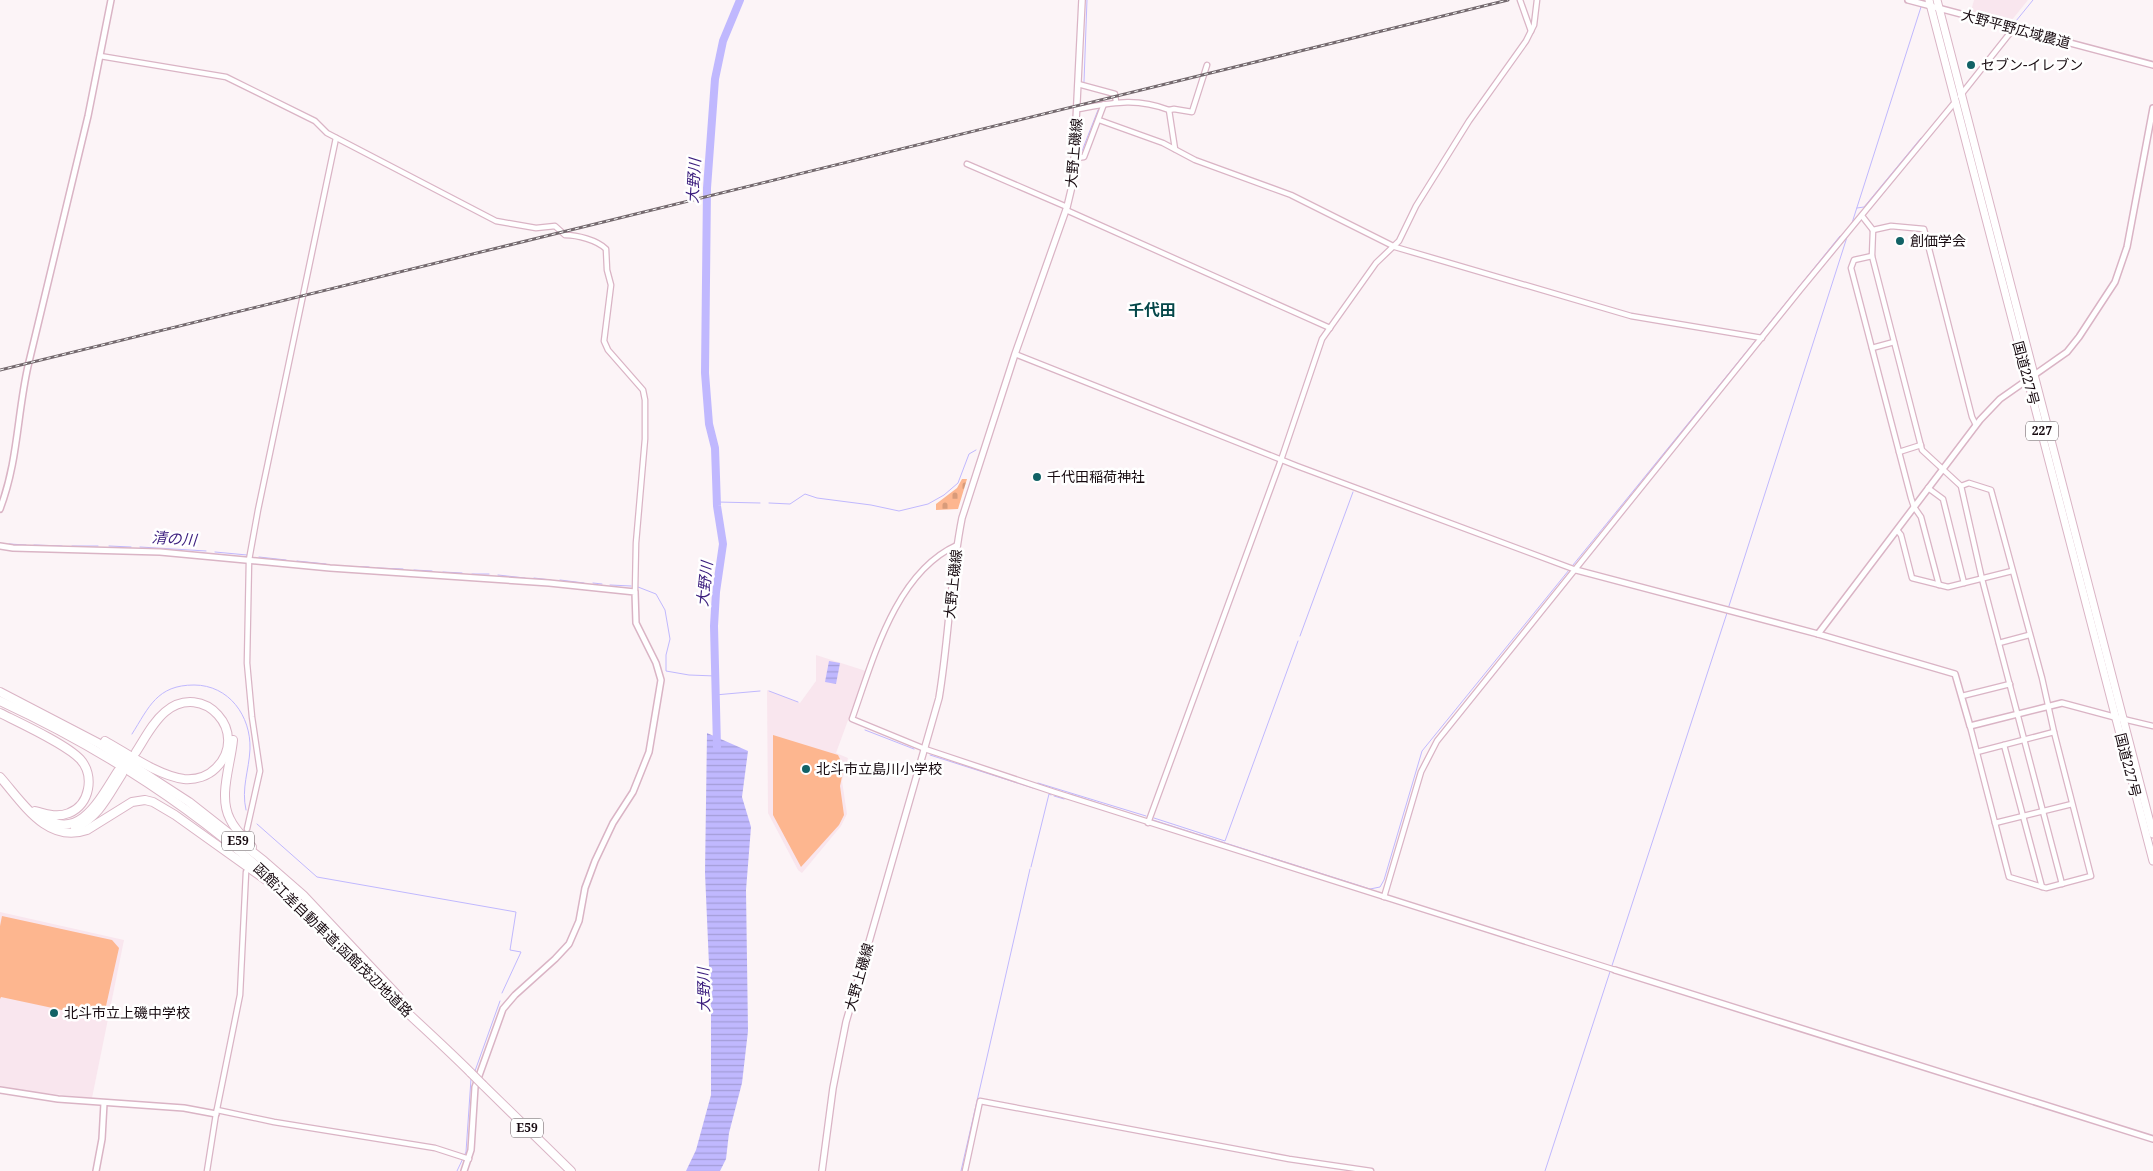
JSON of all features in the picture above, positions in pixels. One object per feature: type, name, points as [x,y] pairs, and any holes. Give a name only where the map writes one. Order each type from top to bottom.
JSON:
[{"type":"highway","name":"国道227号","points":[[1937,0],[2034,374],[2153,862]]},
{"type":"highway","name":"国道227号","points":[[1930,3],[2028,380],[2119,718],[2153,834]]},
{"type":"highway","name":"函館江差自動車道;函館茂辺地道路","points":[[0,692],[91,738],[143,771],[189,802],[264,861],[303,895],[437,1040]]},
{"type":"highway","points":[[33,708],[102,740],[164,773],[186,779],[205,776],[221,764],[226,754],[229,740],[227,732],[218,713],[208,706],[197,702],[184,702],[166,711],[134,750],[157,714],[176,700],[197,697],[220,708],[227,717],[233,740],[225,795],[229,818],[264,861]]},
{"type":"highway","name":"函館江差自動車道;函館茂辺地道路","points":[[0,701],[65,733],[139,777],[184,808],[252,862],[316,921],[571,1171]]},
{"type":"highway","points":[[0,713],[70,751],[86,767],[89,784],[81,805],[68,814],[59,816],[35,810]]},
{"type":"highway","points":[[0,770],[44,818],[54,823],[68,824],[78,822],[88,816],[120,773],[98,812],[88,822],[75,828],[64,830],[48,828]]},
{"type":"highway","points":[[0,777],[29,811],[48,828],[61,832],[79,833],[98,825],[117,810],[132,802],[145,800],[153,802],[175,814],[254,871],[316,921]]},
{"type":"main road","name":"大野上磯線","points":[[822,1171],[833,1088],[846,1022],[939,698],[945,663],[957,545],[967,498],[1066,209],[1073,182],[1076,158],[1082,0]]},
{"type":"street","points":[[0,510],[13,470],[26,374],[88,116],[111,0]]},
{"type":"street","points":[[1520,0],[1531,31]]},
{"type":"street","points":[[1148,822],[1281,460],[1319,346],[1376,263],[1394,246],[1422,195],[1484,100],[1526,41],[1536,16],[1536,0]]},
{"type":"street","name":"大野平野広域農道","points":[[1908,0],[1930,3],[1940,8],[2153,65]]},
{"type":"street","points":[[1384,897],[1421,772],[1430,752],[1759,337],[1862,216],[2014,28]]},
{"type":"street","points":[[100,56],[226,77],[315,122],[327,134],[496,221],[536,228],[555,226],[565,235],[573,235],[595,242],[606,248],[607,270],[611,285],[604,341],[608,350],[643,390],[645,400],[645,439],[636,542],[636,623],[656,663],[662,680],[649,752],[633,792],[613,823],[595,860],[584,888],[579,921],[569,944],[514,995],[503,1009],[475,1087],[471,1150],[466,1158],[464,1171]]},
{"type":"street","points":[[1078,109],[1116,102],[1143,102],[1169,110],[1192,112],[1207,65]]},
{"type":"street","points":[[1078,84],[1115,94],[1116,102]]},
{"type":"street","points":[[1076,158],[1084,158],[1104,104]]},
{"type":"street","points":[[1818,634],[1976,425],[1994,405],[2034,374],[2059,359],[2073,345],[2104,299],[2120,270],[2127,247],[2153,108]]},
{"type":"street","points":[[1169,110],[1175,149]]},
{"type":"street","points":[[1099,120],[1175,149],[1195,160],[1291,194],[1394,246],[1631,316],[1759,337]]},
{"type":"street","points":[[247,829],[260,771],[248,676],[249,560],[336,138]]},
{"type":"street","points":[[967,164],[1330,328]]},
{"type":"street","points":[[1862,216],[1874,230],[1872,256],[1922,450],[1961,486],[2023,740],[2062,884]]},
{"type":"street","points":[[1874,230],[1891,226],[1924,229],[1972,417],[1976,425]]},
{"type":"street","points":[[1872,256],[1854,260],[1851,268],[1898,452],[1914,507],[1921,517],[1939,585]]},
{"type":"street","points":[[1872,348],[1894,342]]},
{"type":"street","points":[[1015,354],[1281,460],[1576,570],[1818,634],[1956,674],[2009,877],[2042,887],[2091,876],[1990,490],[1969,483],[1961,486]]},
{"type":"street","points":[[1898,452],[1921,445]]},
{"type":"street","points":[[1928,488],[1943,499],[1964,583]]},
{"type":"street","points":[[1897,530],[1901,535],[1912,578],[1948,587],[2012,571]]},
{"type":"street","points":[[957,545],[920,572],[908,587],[883,634],[852,719],[925,749],[1148,822],[2153,1139]]},
{"type":"street","points":[[0,546],[13,548],[160,552],[330,568],[549,583],[635,592]]},
{"type":"street","points":[[1999,643],[2029,635]]},
{"type":"street","points":[[1962,696],[2010,684]]},
{"type":"street","points":[[1970,726],[2062,702],[2153,726]]},
{"type":"street","points":[[1977,752],[2054,732]]},
{"type":"street","points":[[2004,745],[2042,887]]},
{"type":"street","points":[[1995,823],[2072,804]]},
{"type":"street","points":[[207,1171],[240,995],[246,872]]},
{"type":"street","points":[[0,1090],[36,1097],[217,1112],[399,1141],[435,1148],[466,1158]]},
{"type":"street","points":[[965,1171],[980,1101],[1289,1159],[1371,1171]]},
{"type":"street","points":[[96,1171],[102,1140],[104,1103]]},
{"type":"shaded area","points":[[1974,0],[2028,0],[2011,21],[1971,11]]},
{"type":"shaded area","name":"北斗市立島川小学校","points":[[816,655],[866,671],[836,753],[848,758],[842,781],[847,814],[841,826],[802,873],[798,870],[768,813],[767,690],[800,703],[816,681]]},
{"type":"shaded area","points":[[829,661],[840,663],[836,684],[825,682]]},
{"type":"shaded area","points":[[707,733],[748,751],[742,797],[751,827],[746,890],[748,1031],[742,1083],[729,1133],[726,1159],[720,1171],[686,1171],[696,1150],[711,1095],[711,1011],[705,873]]},
{"type":"shaded area","name":"北斗市立上磯中学校","points":[[0,912],[124,940],[92,1098],[26,1091],[0,1086]]},
{"type":"green space","points":[[962,479],[967,479],[958,509],[936,510],[936,504],[957,488]]},
{"type":"green space","points":[[773,735],[838,755],[844,767],[840,786],[844,815],[839,825],[801,867],[773,815]]},
{"type":"green space","points":[[2,916],[112,940],[119,948],[106,1006],[90,1016],[1,997],[0,999],[0,926]]},
{"type":"waterway","name":"大野川","points":[[717,747],[714,626],[716,592],[723,544],[717,506],[715,448],[709,424],[705,373],[707,188],[715,79],[723,41],[740,0]]},
{"type":"waterway","points":[[1084,82],[1087,0]]},
{"type":"waterway","points":[[2016,21],[2033,0]]},
{"type":"waterway","points":[[1852,223],[1921,7]]},
{"type":"waterway","points":[[1082,151],[1098,110]]},
{"type":"waterway","points":[[1857,208],[1864,207],[1921,138]]},
{"type":"waterway","points":[[1728,609],[1848,234]]},
{"type":"waterway","points":[[1759,336],[1840,236]]},
{"type":"waterway","points":[[1573,565],[1756,340]]},
{"type":"waterway","points":[[769,503],[790,504],[805,494],[817,498],[871,505],[899,511],[928,504],[944,495],[958,483],[969,454],[976,450]]},
{"type":"waterway","points":[[1300,636],[1353,492]]},
{"type":"waterway","points":[[717,502],[760,503]]},
{"type":"waterway","name":"清の川","points":[[9,544],[26,545]]},
{"type":"waterway","name":"清の川","points":[[34,545],[62,546]]},
{"type":"waterway","name":"清の川","points":[[72,546],[98,546]]},
{"type":"waterway","name":"清の川","points":[[109,546],[131,547]]},
{"type":"waterway","name":"清の川","points":[[140,547],[206,551]]},
{"type":"waterway","name":"清の川","points":[[215,552],[247,555]]},
{"type":"waterway","name":"清の川","points":[[259,557],[286,560]]},
{"type":"waterway","name":"清の川","points":[[297,561],[326,564]]},
{"type":"waterway","name":"清の川","points":[[336,566],[369,567]]},
{"type":"waterway","name":"清の川","points":[[377,568],[403,569]]},
{"type":"waterway","name":"清の川","points":[[414,570],[432,571]]},
{"type":"waterway","points":[[1153,820],[1370,889],[1380,887],[1384,880],[1422,751],[1569,570]]},
{"type":"waterway","name":"清の川","points":[[443,572],[462,573]]},
{"type":"waterway","name":"清の川","points":[[472,574],[489,574]]},
{"type":"waterway","name":"清の川","points":[[498,575],[525,578]]},
{"type":"waterway","name":"清の川","points":[[534,578],[551,580]]},
{"type":"waterway","name":"清の川","points":[[560,580],[584,583]]},
{"type":"waterway","name":"清の川","points":[[593,583],[602,584]]},
{"type":"waterway","name":"清の川","points":[[610,585],[631,586]]},
{"type":"waterway","name":"清の川","points":[[638,587],[656,594],[665,610],[670,639],[666,655],[666,671],[689,675],[715,676]]},
{"type":"waterway","points":[[1545,1171],[1727,613]]},
{"type":"waterway","points":[[1154,818],[1225,841],[1298,641]]},
{"type":"waterway","points":[[132,734],[149,707],[163,693],[181,686],[194,685],[218,690],[236,705],[247,725],[250,749],[244,794],[246,810]]},
{"type":"waterway","points":[[715,695],[760,691]]},
{"type":"waterway","points":[[769,691],[798,702]]},
{"type":"waterway","points":[[865,730],[914,749]]},
{"type":"waterway","points":[[930,755],[1033,788]]},
{"type":"waterway","points":[[1038,783],[1146,816]]},
{"type":"waterway","points":[[1031,867],[1049,794],[1051,795]]},
{"type":"waterway","points":[[1070,794],[1144,818]]},
{"type":"waterway","points":[[1054,796],[1064,799]]},
{"type":"waterway","points":[[257,824],[317,877],[516,912],[510,950],[521,952],[502,993]]},
{"type":"waterway","points":[[961,1171],[1030,869]]},
{"type":"waterway","points":[[475,1071],[500,1001]]},
{"type":"waterway","points":[[457,1171],[466,1152],[471,1079]]},
{"type":"tunnel","points":[[246,858],[247,829]]},
{"type":"railway","points":[[0,370],[1508,0]]},
{"type":"place","name":"セブン-イレブン","points":[[1971,65]]},
{"type":"place","name":"創価学会","points":[[1900,241]]},
{"type":"place","name":"千代田稲荷神社","points":[[1037,477]]},
{"type":"place","name":"北斗市立島川小学校","points":[[806,769]]},
{"type":"place","name":"北斗市立上磯中学校","points":[[54,1013]]},
{"type":"district","name":"千代田","points":[[1152,310]]}]
